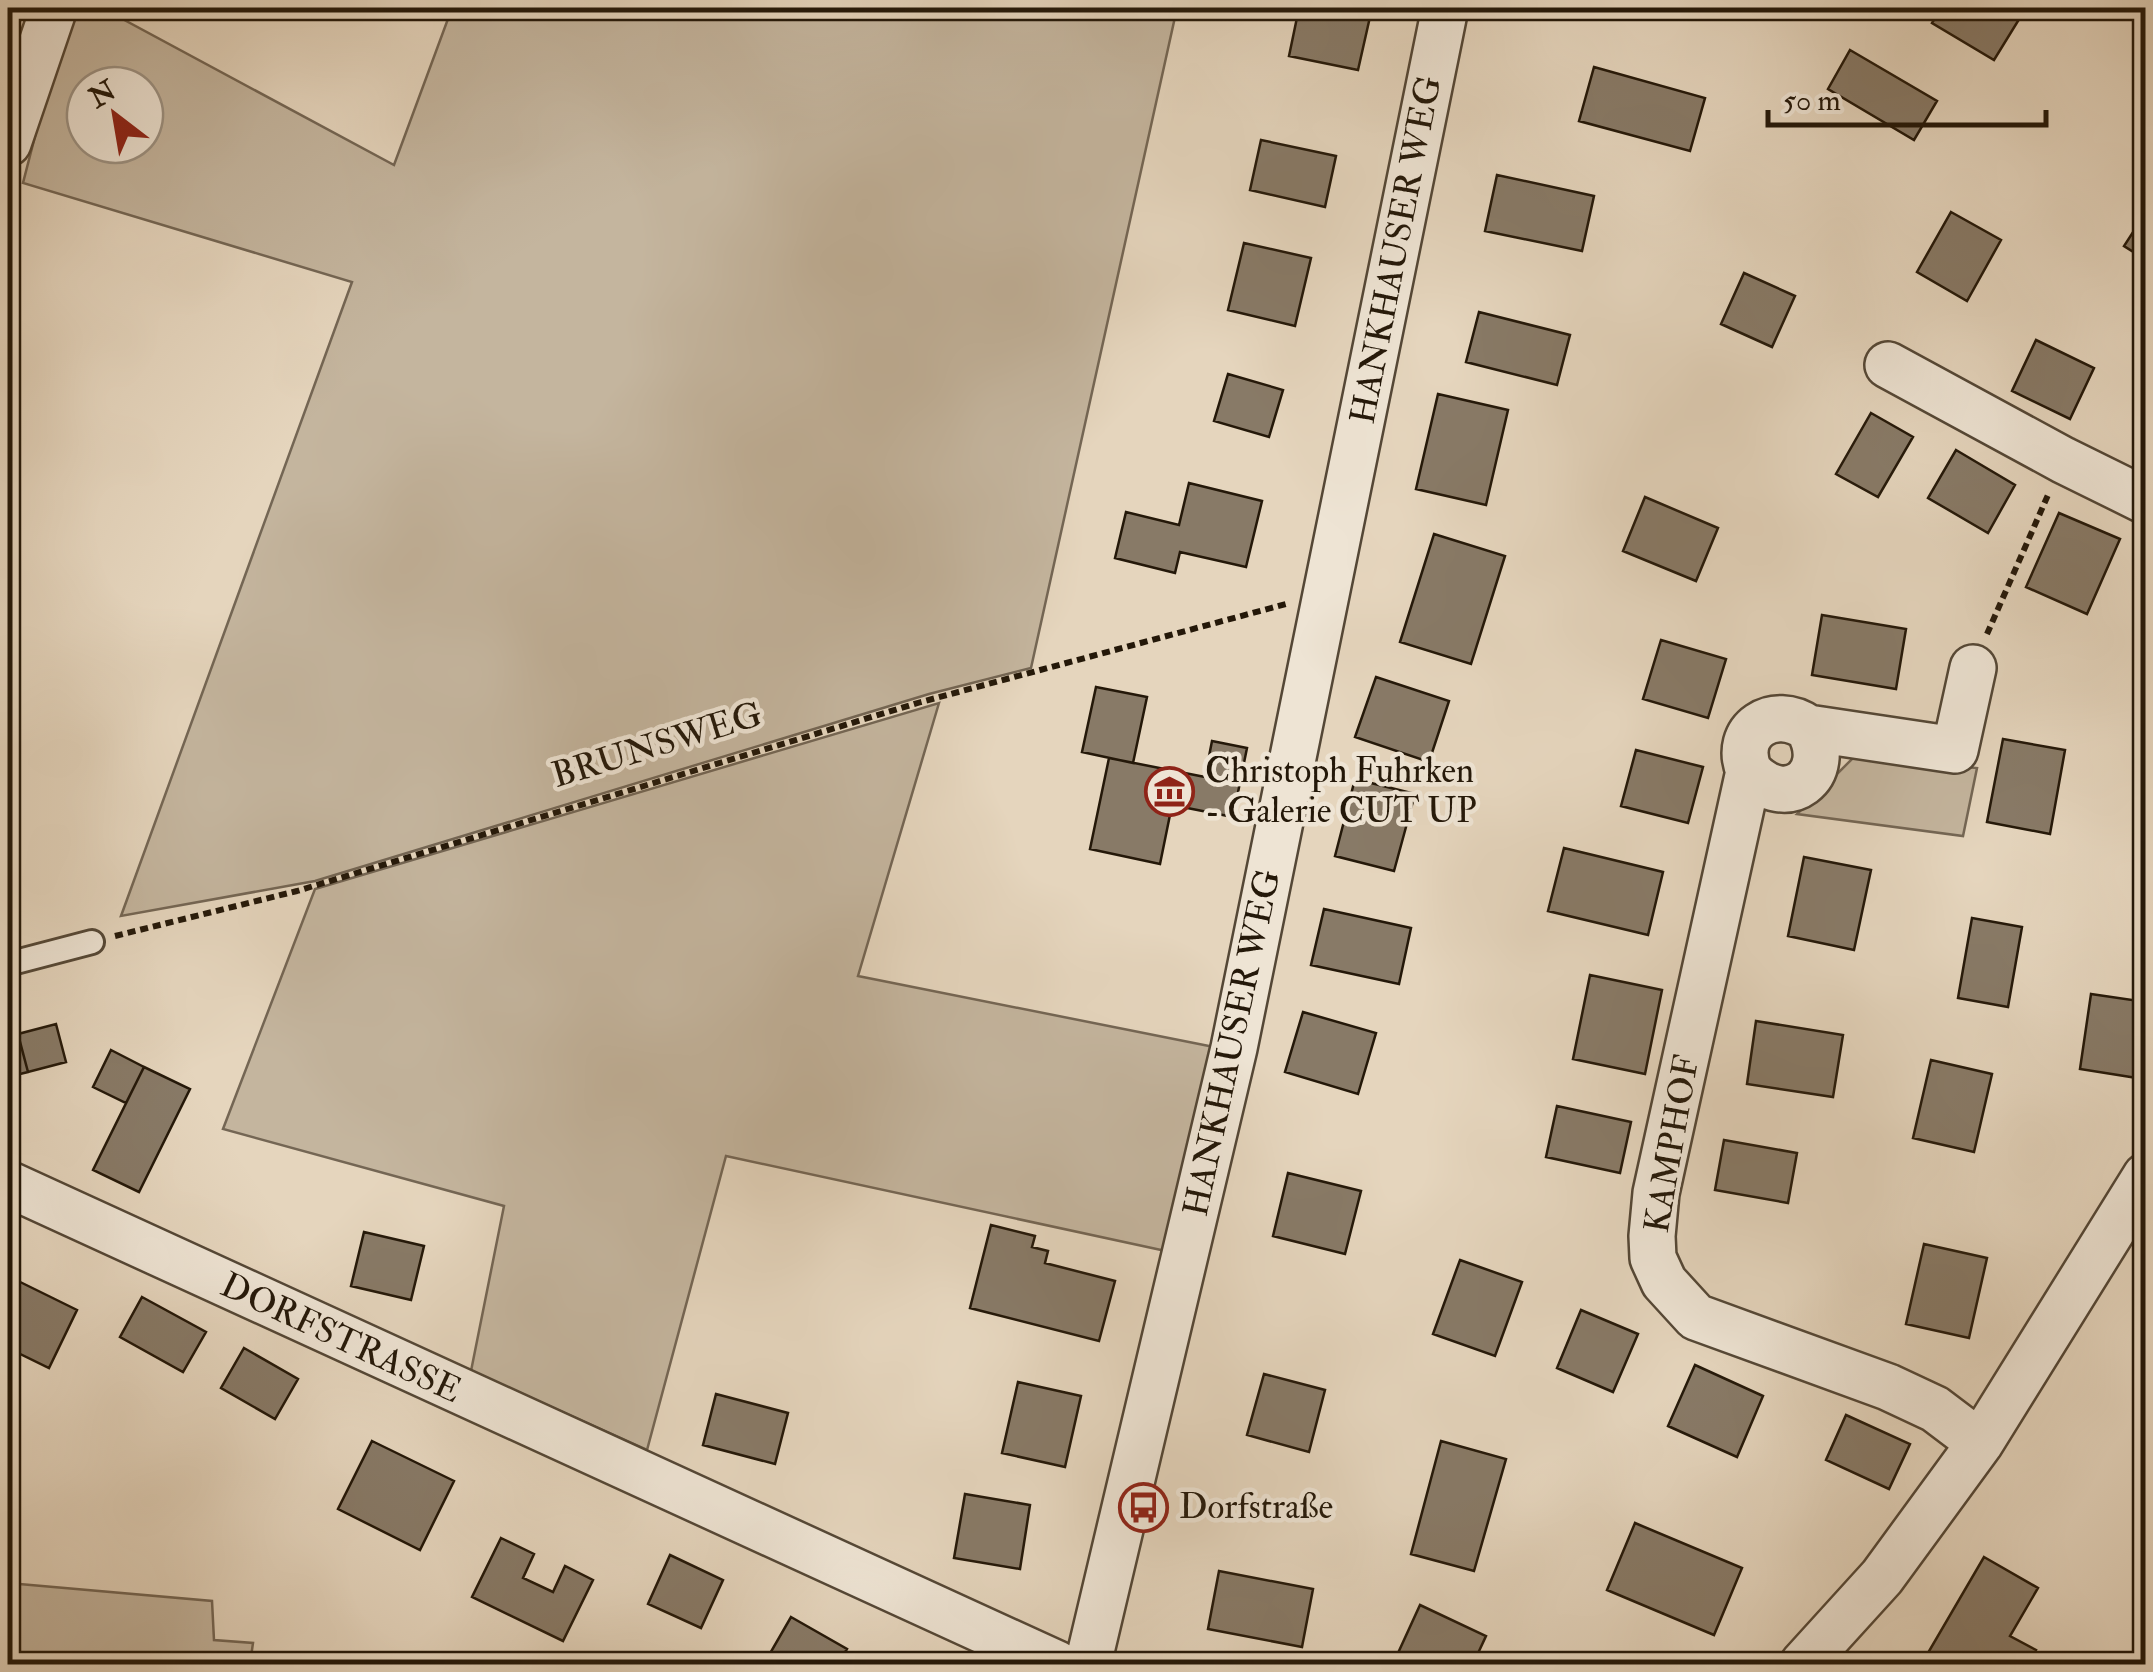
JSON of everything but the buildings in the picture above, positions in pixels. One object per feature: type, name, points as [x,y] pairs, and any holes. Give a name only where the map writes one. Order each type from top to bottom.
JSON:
[{"type":"street","points":[[8,143],[54,8]]},
{"type":"street","name":"HANKHAUSER WEG","points":[[1088,1664],[1234,1048],[1445,8]]},
{"type":"street","points":[[1888,365],[2062,460],[2146,500]]},
{"type":"street","name":"KAMPHOF","points":[[1972,668],[1956,750],[1808,728],[1781,717],[1765,721],[1749,736],[1743,756],[1749,771],[1656,1193],[1652,1236],[1654,1258],[1664,1282],[1696,1317],[1888,1387],[1936,1409],[1980,1443]]},
{"type":"street","points":[[1803,1664],[1882,1577],[1980,1443],[2146,1176]]},
{"type":"street","name":"DORFSTRASSE","points":[[8,1184],[1058,1664]]},
{"type":"lane","points":[[8,964],[92,942]]},
{"type":"path","points":[[1972,668],[2062,460]]},
{"type":"path","name":"BRUNSWEG","points":[[92,942],[298,890],[921,702],[1326,593]]},
{"type":"shaded area","points":[[68,8],[102,8],[394,165],[452,8],[1177,8],[1031,668],[929,694],[315,881],[121,916],[352,282],[23,183]]},
{"type":"shaded area","points":[[939,703],[858,976],[1224,1049],[1175,1253],[726,1156],[647,1450],[471,1371],[504,1206],[223,1129],[315,889]]},
{"type":"shaded area","points":[[1854,757],[1977,768],[1963,836],[1797,814]]},
{"type":"shaded area","points":[[8,1583],[212,1601],[214,1640],[253,1643],[250,1664],[8,1664]]},
{"type":"place","name":"Christoph Fuhrken - Galerie CUT UP","points":[[1170,791]]},
{"type":"place","name":"Dorfstraße","points":[[1144,1507]]}]
